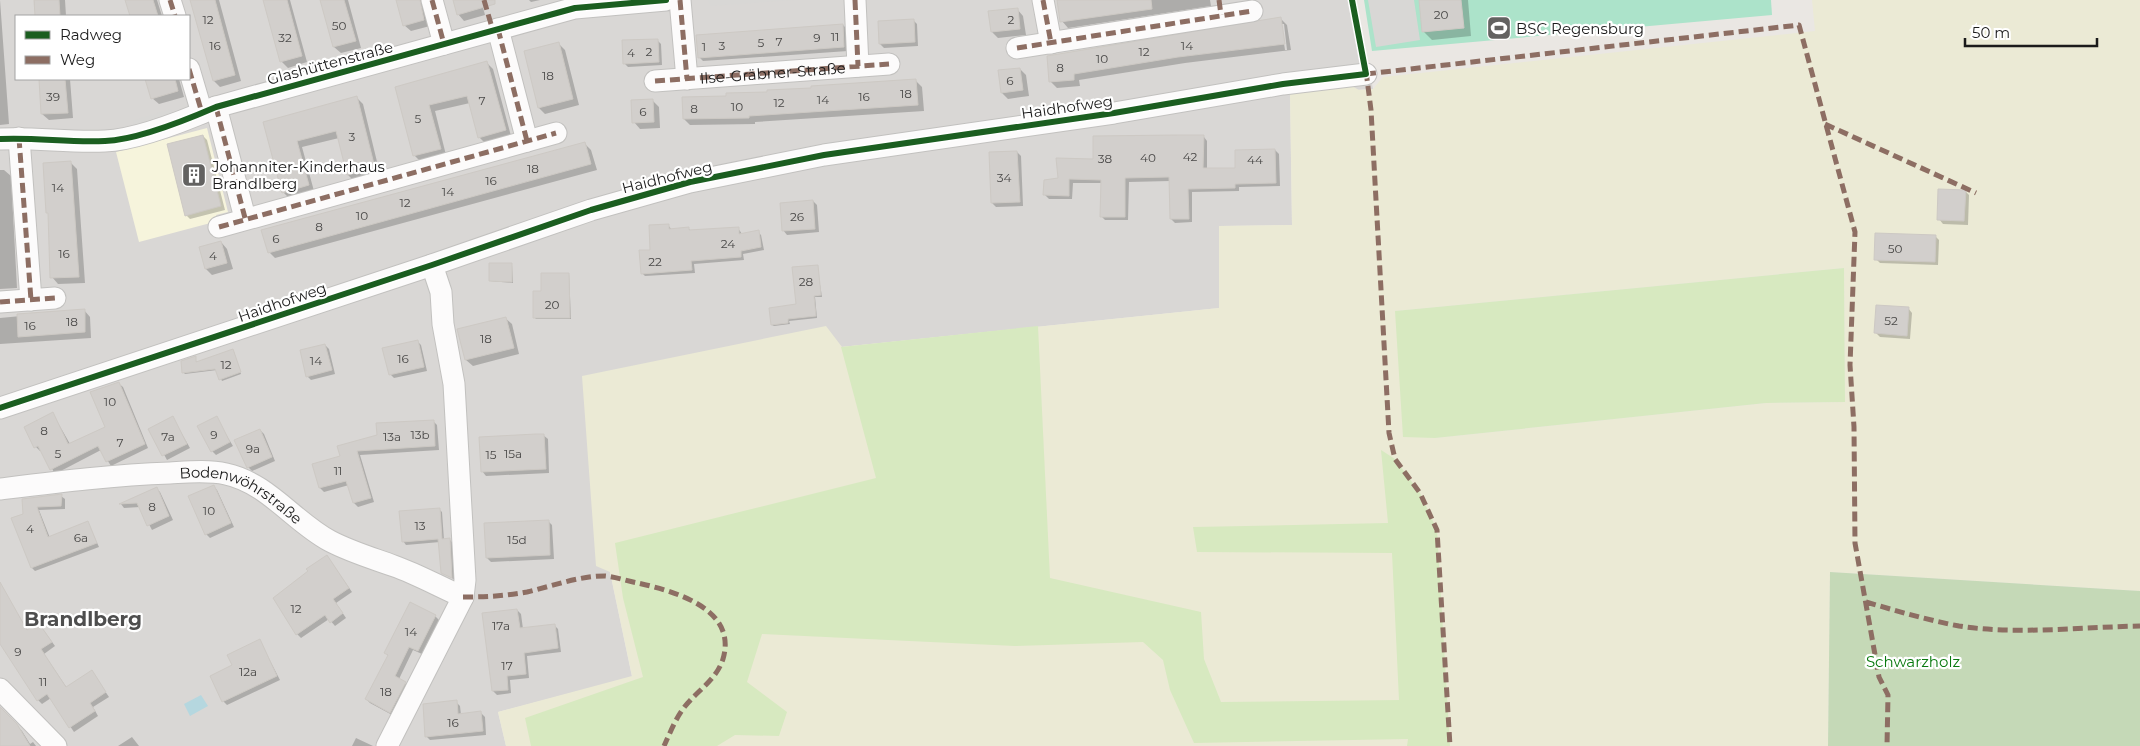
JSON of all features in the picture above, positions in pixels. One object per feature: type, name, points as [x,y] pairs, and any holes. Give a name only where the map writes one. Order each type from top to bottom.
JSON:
[{"type":"street","points":[[170,0],[174,15]]},
{"type":"street","points":[[432,0],[444,44]]},
{"type":"street","name":"Glashüttenstraße","points":[[9,139],[106,141],[126,138],[209,110],[575,8],[666,0]]},
{"type":"street","name":"Ilse-Gräbner-Straße","points":[[680,0],[687,79]]},
{"type":"street","name":"Ilse-Gräbner-Straße","points":[[855,0],[858,66]]},
{"type":"street","points":[[1043,0],[1051,43]]},
{"type":"street","points":[[1018,48],[1051,43],[1220,8],[1252,11]]},
{"type":"street","points":[[498,29],[527,141]]},
{"type":"street","name":"Ilse-Gräbner-Straße","points":[[655,81],[889,64]]},
{"type":"street","points":[[190,71],[209,110],[245,218]]},
{"type":"street","name":"Haidhofweg","points":[[0,408],[432,265],[590,210],[690,182],[824,155],[1114,113],[1283,84],[1366,74]]},
{"type":"street","points":[[219,226],[556,132]]},
{"type":"street","points":[[9,139],[31,300]]},
{"type":"street","points":[[387,746],[463,597],[465,580],[454,384],[443,324],[440,292],[432,265]]},
{"type":"street","points":[[0,302],[56,298]]},
{"type":"street","name":"Bodenwöhrstraße","points":[[0,489],[115,475],[207,472],[227,474],[250,483],[271,496],[303,524],[352,552],[396,566],[463,597]]},
{"type":"street","points":[[0,689],[56,746]]},
{"type":"shaded area","points":[[0,0],[1356,0],[1373,89],[1290,93],[1292,225],[1220,226],[1219,308],[841,347],[610,572],[632,677],[498,712],[506,746],[0,746]]},
{"type":"shaded area","points":[[708,0],[795,0],[711,6]]},
{"type":"shaded area","points":[[1368,0],[1414,0],[1420,40],[1376,47]]},
{"type":"shaded area","points":[[171,109],[175,115],[132,128],[134,120]]},
{"type":"shaded area","points":[[207,128],[228,212],[216,215],[218,221],[139,242],[116,152]]},
{"type":"green space","name":"BSC Regensburg","points":[[1364,0],[1771,0],[1772,15],[1372,51]]},
{"type":"green space","points":[[1812,0],[2140,0],[2140,591],[1830,572],[1828,746],[506,746],[498,712],[632,676],[610,572],[596,566],[582,376],[826,326],[842,347],[1219,308],[1219,226],[1292,225],[1290,93],[1350,85],[1359,90],[1373,89],[1383,77],[1815,31]],"holes":[[[1844,268],[1845,402],[1766,403],[1435,438],[1395,311]]]},
{"type":"green space","points":[[1844,268],[1845,402],[1766,403],[1435,438],[1403,437],[1395,311]]},
{"type":"green space","points":[[1038,326],[1050,578],[1201,612],[1204,659],[1221,702],[1399,700],[1392,553],[1197,552],[1193,527],[1388,523],[1381,450],[1395,459],[1420,493],[1437,530],[1450,746],[1407,746],[1408,739],[1194,743],[1170,690],[1163,660],[1143,642],[1015,646],[762,634],[747,682],[787,712],[779,736],[735,735],[717,746],[531,746],[525,718],[643,677],[623,598],[615,543],[876,478],[841,347]]},
{"type":"green space","name":"Schwarzholz","points":[[1830,572],[2140,591],[2140,746],[1828,746]]},
{"type":"water","points":[[201,695],[208,706],[190,716],[184,704]]},
{"type":"building","points":[[34,0],[59,0],[60,15],[35,15]]},
{"type":"building","points":[[125,0],[153,0],[158,15],[130,15]]},
{"type":"building","points":[[190,0],[215,0],[235,75],[213,81]]},
{"type":"building","points":[[263,0],[287,0],[302,56],[280,62]]},
{"type":"building","points":[[320,0],[344,0],[356,41],[333,47]]},
{"type":"building","points":[[396,0],[420,0],[424,20],[403,26]]},
{"type":"building","points":[[453,0],[495,0],[495,4],[457,15]]},
{"type":"building","points":[[1057,0],[1151,0],[1152,9],[1060,22]]},
{"type":"building","points":[[1419,0],[1461,0],[1464,28],[1422,32]]},
{"type":"building","points":[[1018,8],[1020,29],[991,32],[988,11]]},
{"type":"building","points":[[1281,17],[1285,44],[1178,57],[1074,74],[1074,80],[1049,82],[1047,56]]},
{"type":"building","points":[[914,19],[915,42],[879,44],[878,21]]},
{"type":"building","points":[[843,24],[844,47],[698,58],[696,35]]},
{"type":"building","points":[[658,39],[659,62],[623,64],[622,40]]},
{"type":"building","points":[[559,42],[573,99],[538,108],[524,51]]},
{"type":"building","points":[[487,61],[506,130],[478,138],[467,96],[429,105],[441,149],[413,156],[395,87]]},
{"type":"building","points":[[1020,68],[1023,90],[1001,93],[998,70]]},
{"type":"building","points":[[916,79],[918,105],[749,116],[749,118],[683,119],[682,97],[726,96],[726,93],[767,92],[767,90],[811,88],[811,86]]},
{"type":"building","points":[[39,80],[65,80],[68,113],[41,114]]},
{"type":"building","points":[[145,80],[175,80],[178,91],[151,99]]},
{"type":"building","points":[[357,96],[375,168],[347,175],[336,131],[297,141],[309,185],[282,193],[263,122]]},
{"type":"building","points":[[653,99],[654,122],[632,123],[631,100]]},
{"type":"building","name":"Johanniter-Kinderhaus Brandlberg","points":[[203,135],[221,206],[185,216],[167,144]]},
{"type":"building","points":[[1204,135],[1203,168],[1235,168],[1235,150],[1275,149],[1276,183],[1235,184],[1235,188],[1188,189],[1189,219],[1170,219],[1169,177],[1125,178],[1125,217],[1100,217],[1101,180],[1069,179],[1069,196],[1043,195],[1044,180],[1058,178],[1056,158],[1093,159],[1093,136]]},
{"type":"building","points":[[585,142],[591,164],[268,253],[261,230]]},
{"type":"building","points":[[1017,151],[1020,202],[991,203],[989,152]]},
{"type":"building","points":[[71,161],[79,277],[50,278],[48,213],[46,213],[43,163]]},
{"type":"building","points":[[1938,189],[1966,190],[1964,221],[1937,220]]},
{"type":"building","points":[[813,200],[815,229],[782,231],[780,203]]},
{"type":"building","points":[[669,224],[669,229],[689,227],[689,230],[739,227],[739,234],[759,230],[761,247],[741,251],[741,257],[691,261],[692,270],[641,274],[639,250],[650,250],[649,225]]},
{"type":"building","points":[[1875,233],[1936,235],[1935,262],[1874,260]]},
{"type":"building","points":[[221,241],[227,263],[205,269],[199,247]]},
{"type":"building","points":[[489,263],[512,263],[512,282],[489,281]]},
{"type":"building","points":[[818,265],[821,295],[814,296],[816,316],[788,319],[788,323],[771,325],[769,308],[796,304],[792,267]]},
{"type":"building","points":[[541,273],[569,273],[570,318],[533,318],[533,291],[541,291]]},
{"type":"building","points":[[1876,305],[1909,307],[1907,336],[1874,333]]},
{"type":"building","points":[[85,309],[85,332],[18,337],[17,314]]},
{"type":"building","points":[[506,317],[514,348],[465,360],[457,329]]},
{"type":"building","points":[[418,340],[424,367],[389,375],[382,348]]},
{"type":"building","points":[[325,344],[332,370],[306,377],[300,350]]},
{"type":"building","points":[[233,349],[241,372],[219,380],[215,369],[182,373],[181,361],[196,356],[196,362]]},
{"type":"building","points":[[119,382],[145,444],[106,462],[98,446],[50,470],[38,446],[34,448],[24,427],[53,412],[68,444],[105,427],[90,392]]},
{"type":"building","points":[[173,416],[187,444],[162,456],[148,429]]},
{"type":"building","points":[[217,416],[230,442],[211,452],[197,426]]},
{"type":"building","points":[[434,420],[435,446],[357,451],[371,498],[353,503],[346,481],[319,488],[312,464],[340,456],[337,446],[377,435],[376,423]]},
{"type":"building","points":[[260,429],[272,457],[247,468],[234,440]]},
{"type":"building","points":[[544,434],[546,469],[481,472],[479,437]]},
{"type":"building","points":[[214,485],[231,523],[205,535],[188,496]]},
{"type":"building","points":[[157,487],[169,516],[147,526],[137,503],[119,504]]},
{"type":"building","points":[[62,494],[61,506],[37,507],[48,537],[88,521],[97,543],[31,568],[11,518],[23,514],[22,499]]},
{"type":"building","points":[[440,508],[442,539],[450,538],[452,578],[441,573],[438,539],[402,542],[399,511]]},
{"type":"building","points":[[549,520],[550,555],[486,558],[484,523]]},
{"type":"building","points":[[327,555],[349,588],[333,599],[343,613],[330,623],[325,615],[296,635],[273,598],[308,571],[306,569]]},
{"type":"building","points":[[0,582],[27,630],[38,622],[52,642],[41,649],[66,687],[92,670],[106,692],[90,703],[95,711],[69,728],[47,694],[37,701],[0,644]]},
{"type":"building","points":[[410,602],[436,615],[418,651],[409,647],[395,676],[406,682],[390,713],[365,699],[388,655],[384,653]]},
{"type":"building","points":[[517,609],[520,628],[555,624],[558,648],[524,653],[526,674],[507,676],[508,690],[492,691],[482,613]]},
{"type":"building","points":[[260,639],[277,676],[222,702],[210,676],[232,665],[227,655]]},
{"type":"building","points":[[457,700],[458,714],[481,711],[483,731],[425,737],[423,704]]},
{"type":"building","points":[[0,707],[17,724],[30,746],[0,746]]},
{"type":"marked path","points":[[170,0],[175,15]]},
{"type":"marked path","points":[[432,0],[444,44]]},
{"type":"marked path","points":[[484,0],[493,31]]},
{"type":"marked path","points":[[680,0],[687,79]]},
{"type":"marked path","points":[[855,0],[858,66]]},
{"type":"marked path","points":[[1043,0],[1051,43]]},
{"type":"marked path","points":[[1219,0],[1221,15]]},
{"type":"marked path","points":[[1017,48],[1252,11]]},
{"type":"marked path","points":[[1366,74],[1799,25],[1855,232],[1850,365],[1854,427],[1855,543],[1879,677],[1888,695],[1887,746]]},
{"type":"marked path","points":[[498,29],[527,141]]},
{"type":"marked path","points":[[655,81],[889,64]]},
{"type":"marked path","points":[[1366,71],[1371,110],[1389,433],[1395,459],[1420,493],[1437,530],[1450,746]]},
{"type":"marked path","points":[[190,72],[202,113]]},
{"type":"marked path","points":[[216,107],[245,218]]},
{"type":"marked path","points":[[1825,124],[1976,193]]},
{"type":"marked path","points":[[219,227],[556,133]]},
{"type":"marked path","points":[[19,138],[31,300]]},
{"type":"marked path","points":[[0,302],[55,298]]},
{"type":"marked path","points":[[463,597],[527,592],[575,579],[605,576],[668,591],[699,605],[712,615],[721,627],[725,641],[723,659],[716,674],[680,713],[664,746]]},
{"type":"marked path","points":[[1866,602],[1935,621],[1981,629],[2049,630],[2140,626]]},
{"type":"cycle path","points":[[0,139],[118,140],[176,123],[216,107],[575,8],[666,0]]},
{"type":"cycle path","points":[[0,408],[432,265],[591,210],[690,182],[824,155],[1114,113],[1283,84],[1366,74],[1352,0]]},
{"type":"place","name":"BSC Regensburg","points":[[1499,28]]},
{"type":"place","name":"Johanniter-Kinderhaus Brandlberg","points":[[194,175]]},
{"type":"district","name":"Brandlberg","points":[[83,619]]}]
